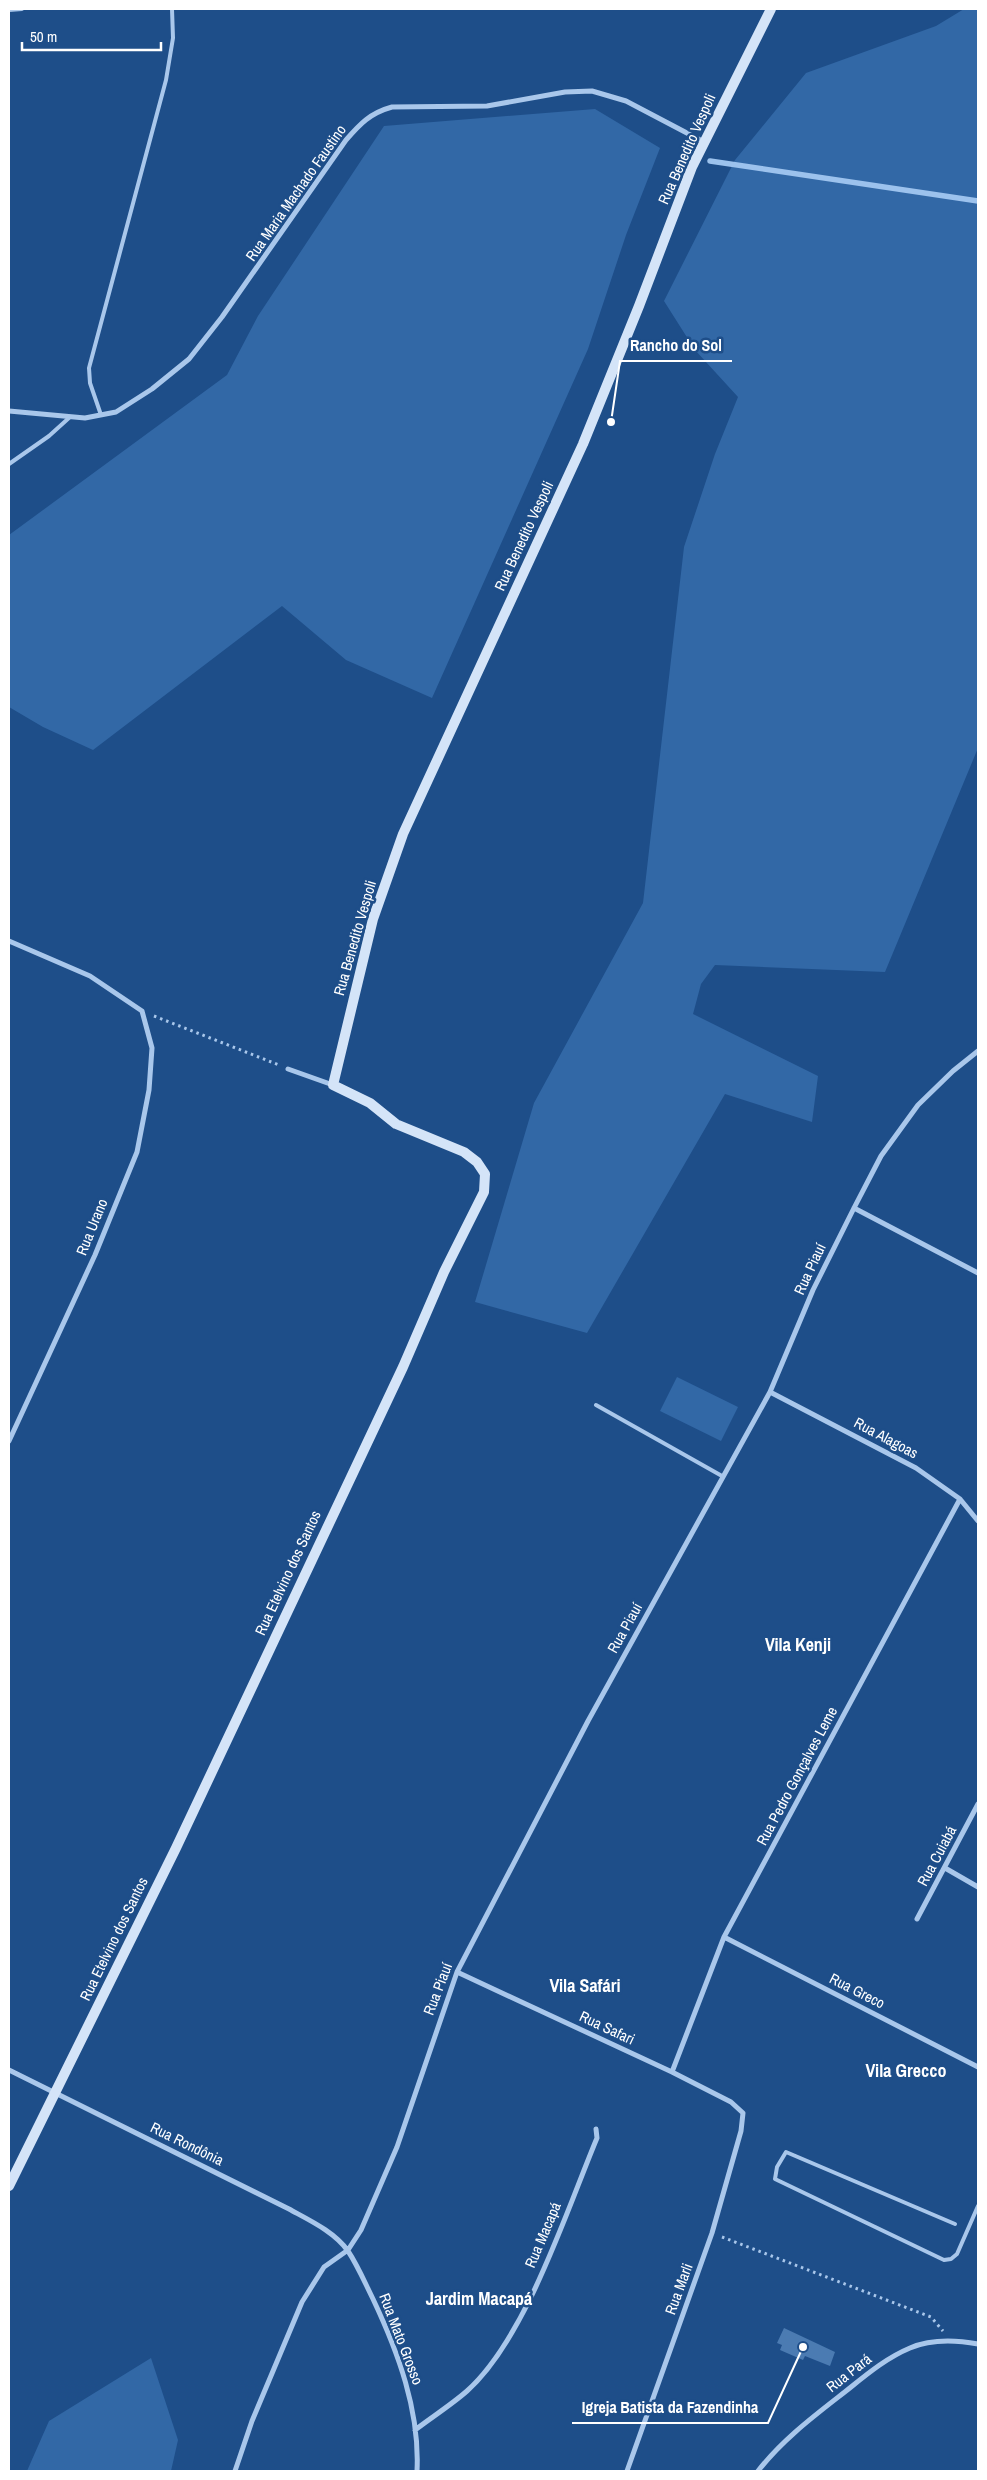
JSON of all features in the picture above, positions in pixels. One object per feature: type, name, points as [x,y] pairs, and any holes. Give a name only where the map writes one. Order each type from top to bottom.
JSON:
[{"type":"street","name":"Rua Benedito Vespoli","points":[[334,1086],[373,919],[403,834],[583,444],[639,306],[692,167],[771,9]]},
{"type":"street","name":"Rua Maria Machado Faustino","points":[[9,411],[85,418],[116,412],[152,389],[189,359],[222,317],[346,140],[366,117],[380,110],[392,107],[487,106],[565,92],[592,90],[626,101],[704,142]]},
{"type":"street","points":[[9,942],[90,976],[142,1011]]},
{"type":"street","name":"Rua Urano","points":[[9,1441],[95,1255],[136,1152],[149,1090],[152,1048],[142,1011]]},
{"type":"street","name":"Rua Piauí","points":[[235,2471],[252,2421],[302,2302],[324,2267],[348,2250],[362,2230],[397,2147],[457,1972],[588,1721],[770,1392],[813,1290],[881,1156],[918,1104],[952,1071],[978,1050]]},
{"type":"street","name":"Rua Etelvino dos Santos","points":[[9,2186],[176,1848],[403,1367],[444,1272],[484,1192],[485,1174],[477,1162],[464,1152],[396,1124],[370,1103],[334,1086],[288,1068]]},
{"type":"street","points":[[854,1208],[978,1274]]},
{"type":"street","name":"Rua Alagoas","points":[[770,1392],[908,1463],[960,1499],[978,1522]]},
{"type":"street","name":"Rua Pedro Gonçalves Leme","points":[[672,2072],[724,1937],[960,1499]]},
{"type":"street","name":"Rua Cuiabá","points":[[917,1919],[978,1804]]},
{"type":"street","points":[[944,1868],[978,1887]]},
{"type":"street","name":"Rua Greco","points":[[724,1937],[978,2067]]},
{"type":"street","name":"Rua Safari","points":[[457,1972],[672,2072],[731,2102],[742,2113]]},
{"type":"street","name":"Rua Rondônia","points":[[9,2070],[313,2222],[348,2250]]},
{"type":"street","name":"Rua Marli","points":[[627,2471],[712,2233],[741,2131],[742,2113]]},
{"type":"street","name":"Rua Macapá","points":[[415,2430],[467,2390],[493,2360],[518,2321],[543,2267],[597,2138],[596,2129]]},
{"type":"street","name":"Rua Mato Grosso","points":[[348,2250],[394,2346],[408,2390],[418,2449],[417,2471]]},
{"type":"street","name":"Rua Pará","points":[[758,2471],[786,2438],[883,2362],[912,2347],[952,2340],[978,2344]]},
{"type":"lane","points":[[9,10],[22,9]]},
{"type":"lane","points":[[101,415],[90,383],[89,368],[166,80],[173,38],[172,9]]},
{"type":"lane","points":[[9,464],[49,436],[70,417]]},
{"type":"lane","points":[[596,1405],[722,1476]]},
{"type":"lane","points":[[955,2224],[786,2152],[777,2167],[776,2179],[944,2260],[951,2259],[957,2254],[978,2206]]},
{"type":"path","points":[[142,1011],[288,1068]]},
{"type":"path","points":[[712,2233],[931,2318],[952,2340]]},
{"type":"shaded area","points":[[964,9],[978,9],[978,748],[885,972],[715,965],[701,984],[693,1014],[818,1076],[812,1122],[725,1094],[587,1333],[475,1302],[534,1103],[643,903],[684,547],[715,454],[738,397],[695,350],[664,301],[735,160],[806,73],[936,26]]},
{"type":"shaded area","points":[[595,109],[660,148],[626,235],[588,349],[432,698],[346,660],[282,606],[93,750],[43,727],[9,707],[9,535],[227,375],[258,316],[384,126]]},
{"type":"shaded area","points":[[677,1377],[738,1407],[721,1441],[660,1411]]},
{"type":"shaded area","points":[[151,2358],[178,2440],[171,2471],[27,2471],[49,2421]]},
{"type":"building","points":[[784,2328],[835,2352],[830,2366],[805,2356],[803,2360],[780,2350],[782,2345],[777,2343]]},
{"type":"waterway","points":[[710,161],[978,201]]},
{"type":"place","name":"Rancho do Sol","points":[[611,422]]},
{"type":"place","name":"Igreja Batista da Fazendinha","points":[[803,2347]]},
{"type":"district","name":"Vila Kenji","points":[[798,1645]]},
{"type":"district","name":"Vila Safári","points":[[585,1986]]},
{"type":"district","name":"Vila Grecco","points":[[906,2071]]},
{"type":"district","name":"Jardim Macapá","points":[[479,2299]]}]
